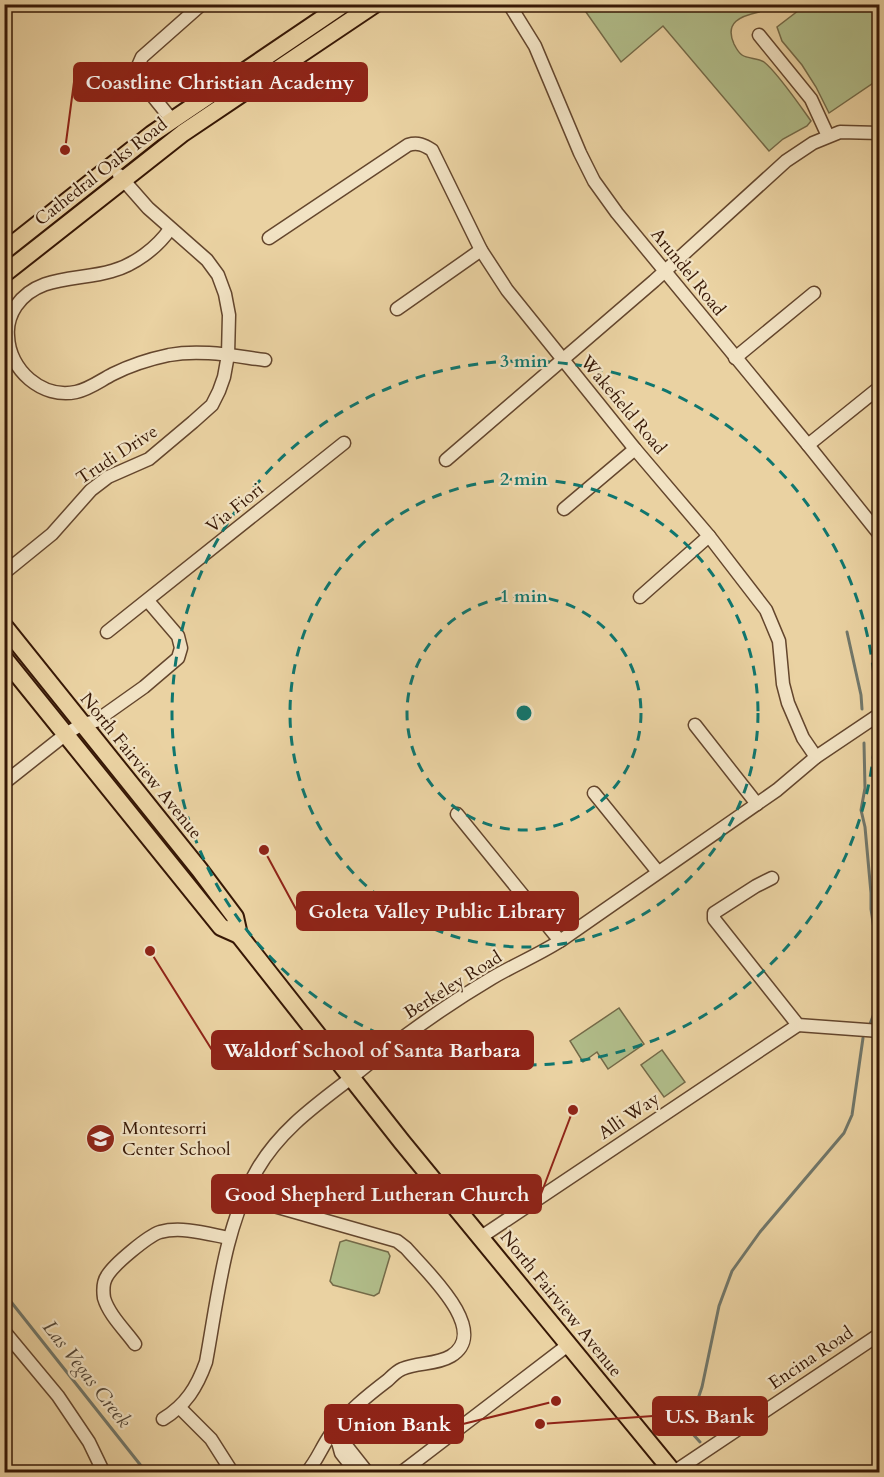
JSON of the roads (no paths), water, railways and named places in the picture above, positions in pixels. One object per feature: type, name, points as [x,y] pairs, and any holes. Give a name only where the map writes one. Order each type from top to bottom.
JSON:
[{"type":"main road","name":"Cathedral Oaks Road","points":[[4,251],[172,120],[344,4]]},
{"type":"main road","name":"Cathedral Oaks Road","points":[[4,274],[183,133],[375,4]]},
{"type":"main road","name":"North Fairview Avenue","points":[[4,626],[206,877],[235,917],[239,935],[350,1078],[674,1473]]},
{"type":"main road","name":"North Fairview Avenue","points":[[4,658],[221,927],[239,935]]},
{"type":"street","points":[[172,120],[138,78],[138,66],[142,57],[202,4]]},
{"type":"street","name":"Arundel Road","points":[[509,4],[535,46],[594,181],[664,272],[808,445],[879,535]]},
{"type":"street","points":[[759,35],[811,99],[828,136]]},
{"type":"street","points":[[446,460],[563,361],[786,161],[813,143],[840,132],[879,133]]},
{"type":"street","name":"Wakefield Road","points":[[269,237],[413,143],[423,144],[432,150],[481,250],[507,290],[757,596],[773,624],[779,641],[783,684],[788,703],[803,738],[816,757]]},
{"type":"street","name":"Trudi Drive","points":[[4,573],[52,534],[91,489],[108,477],[149,459],[212,405],[219,391],[228,355],[229,315],[218,275],[202,256],[170,229],[112,166]]},
{"type":"street","points":[[170,229],[154,247],[115,271],[92,277],[51,282],[28,293],[11,314],[8,329],[9,363],[34,383],[59,393],[76,392],[89,388],[121,370],[150,359],[194,352],[265,360]]},
{"type":"street","points":[[397,309],[481,250]]},
{"type":"street","points":[[735,358],[814,293]]},
{"type":"street","points":[[808,445],[879,387]]},
{"type":"street","name":"Via Fiori","points":[[107,632],[344,443]]},
{"type":"street","points":[[564,509],[635,449]]},
{"type":"street","points":[[640,597],[709,536]]},
{"type":"street","points":[[7,776],[82,724],[96,721],[174,663],[180,654],[181,642],[148,601]]},
{"type":"street","name":"Berkeley Road","points":[[162,1419],[180,1408],[192,1394],[206,1362],[229,1238],[246,1192],[277,1141],[298,1119],[379,1054],[503,971],[533,958],[560,941],[757,804],[816,757],[879,714]]},
{"type":"street","points":[[695,725],[757,804]]},
{"type":"street","points":[[594,793],[658,872]]},
{"type":"street","points":[[457,814],[560,941]]},
{"type":"street","points":[[772,878],[714,913],[714,919],[798,1025],[879,1032]]},
{"type":"street","name":"Alli Way","points":[[481,1237],[798,1025]]},
{"type":"street","points":[[246,1192],[274,1206],[396,1241],[406,1248],[454,1304],[463,1319],[466,1331],[463,1342],[454,1354],[440,1361],[403,1368],[350,1411],[334,1438],[307,1473]]},
{"type":"street","points":[[135,1344],[104,1298],[103,1287],[107,1276],[113,1269],[150,1237],[161,1232],[186,1231],[229,1238]]},
{"type":"street","points":[[4,1331],[70,1414],[89,1442],[103,1471]]},
{"type":"street","name":"Encina Road","points":[[674,1473],[879,1334]]},
{"type":"street","points":[[402,1473],[568,1345]]},
{"type":"street","points":[[180,1408],[211,1439],[232,1473]]},
{"type":"street","points":[[334,1438],[341,1453],[356,1473]]},
{"type":"street","points":[[334,1438],[348,1448],[367,1473]]},
{"type":"waterway","points":[[847,632],[862,709]]},
{"type":"waterway","points":[[864,743],[865,788],[861,810],[865,827],[871,909],[880,969]]},
{"type":"waterway","points":[[870,1024],[880,998]]},
{"type":"waterway","points":[[700,1442],[691,1432],[689,1425],[702,1387],[719,1306],[732,1271],[760,1232],[844,1133],[852,1115],[863,1038]]},
{"type":"waterway","name":"Las Vegas Creek","points":[[4,1293],[146,1472]]},
{"type":"waterway","points":[[871,1472],[880,1467]]},
{"type":"place","name":"Coastline Christian Academy","points":[[65,150]]},
{"type":"place","name":"Goleta Valley Public Library","points":[[264,850]]},
{"type":"place","name":"Waldorf School of Santa Barbara","points":[[150,951]]},
{"type":"place","name":"Good Shepherd Lutheran Church","points":[[573,1110]]},
{"type":"place","name":"Montesorri Center School","points":[[101,1138]]},
{"type":"place","name":"Union Bank","points":[[556,1401]]},
{"type":"place","name":"U.S. Bank","points":[[540,1424]]}]
